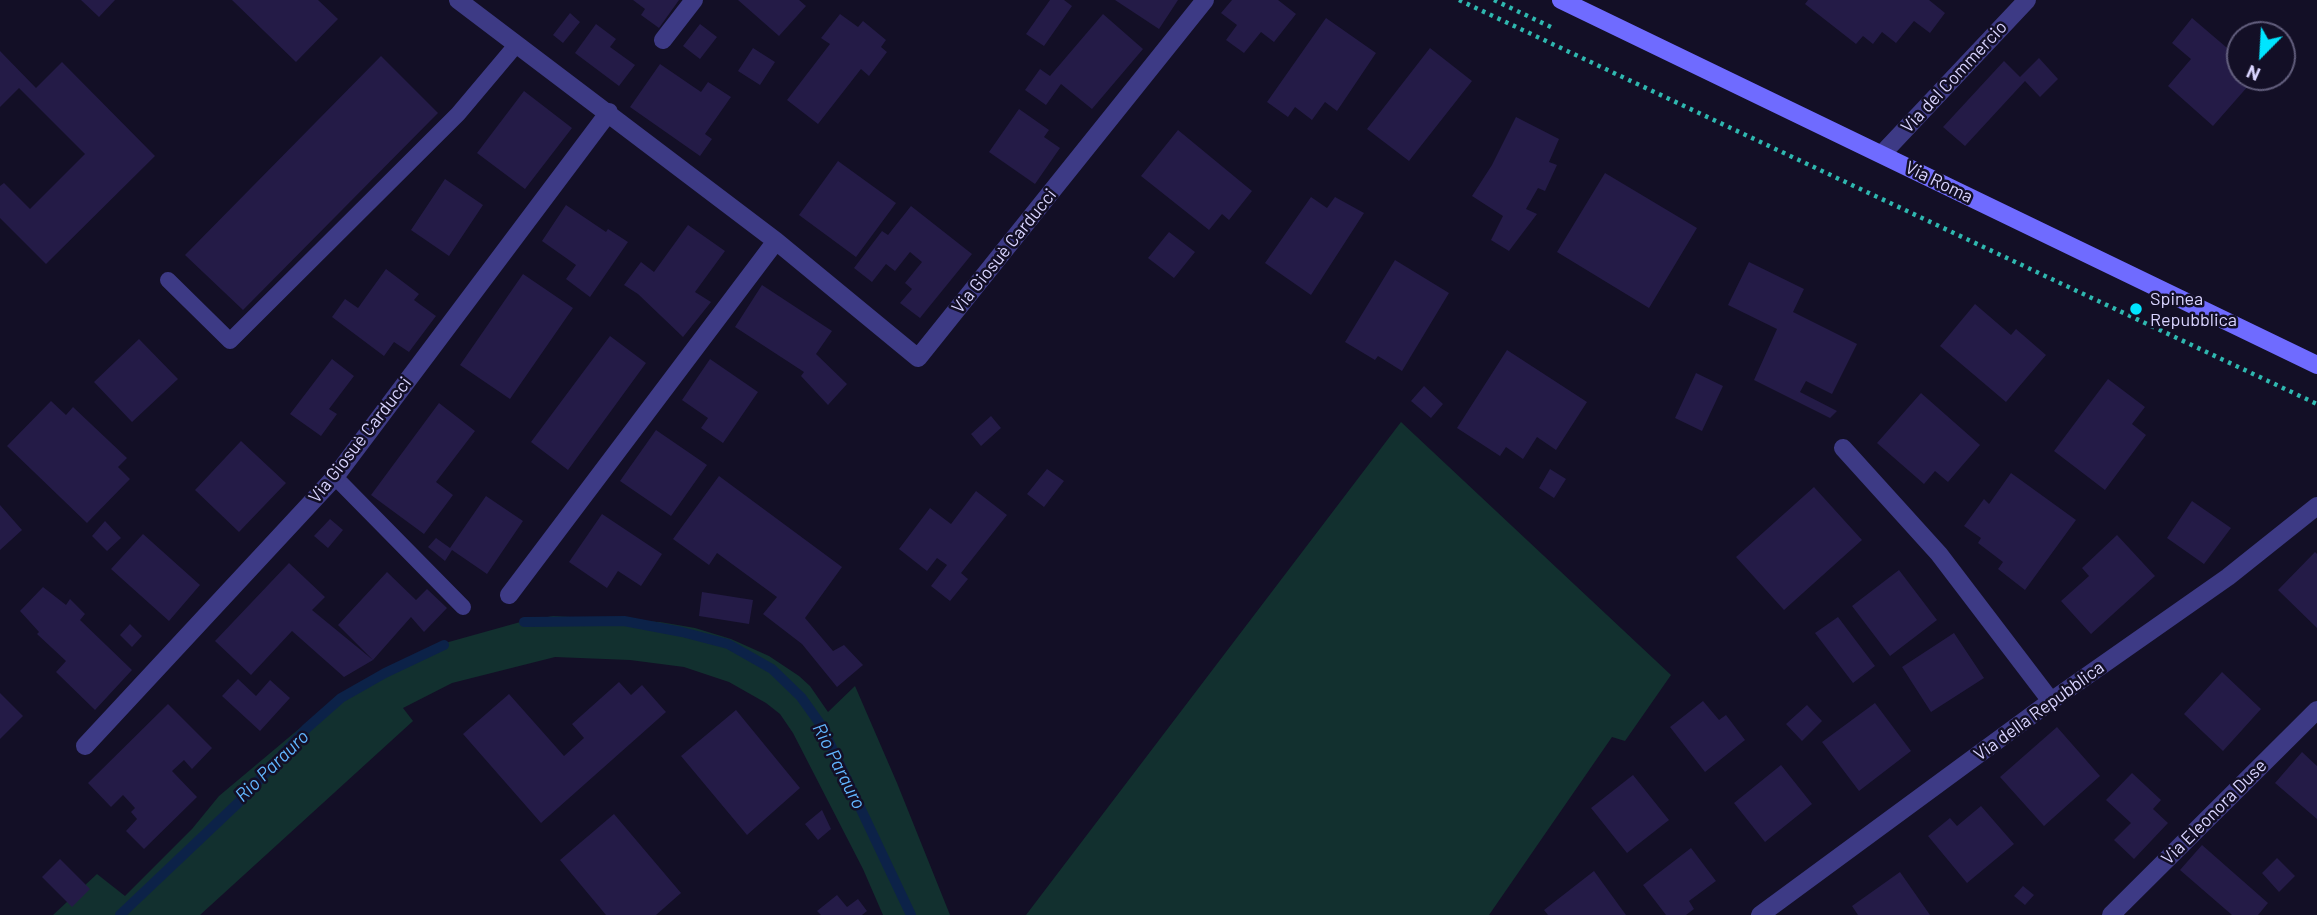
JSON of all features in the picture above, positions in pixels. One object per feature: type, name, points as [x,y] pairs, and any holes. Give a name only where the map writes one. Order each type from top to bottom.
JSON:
[{"type":"street","name":"Via Giosuè Carducci","points":[[458,0],[776,241],[918,358],[1205,0]]},
{"type":"street","points":[[663,40],[694,0]]},
{"type":"street","name":"Via Roma","points":[[1560,0],[2317,365]]},
{"type":"street","name":"Via del Commercio","points":[[1882,154],[2027,0]]},
{"type":"street","name":"Via Giosuè Carducci","points":[[85,746],[335,477],[609,112]]},
{"type":"street","points":[[509,595],[776,241]]},
{"type":"street","points":[[1843,448],[1939,554],[2052,701]]},
{"type":"street","name":"Via della Repubblica","points":[[1760,915],[2052,701],[2228,577],[2317,506]]},
{"type":"street","name":"Via Eleonora Duse","points":[[2111,915],[2317,710]]},
{"type":"lane","points":[[168,280],[230,341],[458,114],[517,44]]},
{"type":"lane","points":[[335,477],[463,607]]},
{"type":"path","points":[[1459,0],[2317,404]]},
{"type":"green space","points":[[1401,422],[1671,675],[1625,741],[1612,737],[1489,915],[1026,915]]},
{"type":"green space","points":[[553,616],[660,622],[695,628],[731,639],[769,656],[799,676],[810,686],[828,712],[855,686],[950,915],[883,915],[863,869],[793,733],[780,714],[766,703],[729,682],[684,667],[630,660],[555,657],[452,683],[403,708],[413,721],[200,915],[53,915],[97,874],[125,896],[192,829],[219,796],[329,705],[374,677],[438,645],[524,621]]},
{"type":"building","points":[[81,0],[115,0],[99,17]]},
{"type":"building","points":[[232,0],[318,0],[338,19],[296,62]]},
{"type":"building","points":[[633,0],[679,0],[659,28],[641,15],[645,9]]},
{"type":"building","points":[[738,0],[799,0],[806,6],[779,36]]},
{"type":"building","points":[[1050,0],[1064,0],[1072,6],[1044,46],[1026,34]]},
{"type":"building","points":[[1115,0],[1178,0],[1159,29]]},
{"type":"building","points":[[1232,0],[1278,0],[1296,14],[1274,42],[1261,32],[1244,53],[1226,40],[1237,25],[1221,13]]},
{"type":"building","points":[[1808,0],[1929,0],[1945,13],[1930,33],[1914,21],[1896,43],[1882,32],[1873,44],[1863,36],[1856,44],[1805,4]]},
{"type":"building","points":[[570,13],[580,22],[563,43],[553,35]]},
{"type":"building","points":[[840,14],[858,27],[863,21],[886,40],[881,47],[887,52],[869,76],[861,69],[818,124],[787,100],[830,44],[821,38]]},
{"type":"building","points":[[1103,14],[1143,49],[1092,109],[1061,84],[1046,105],[1025,90],[1040,69],[1050,76]]},
{"type":"building","points":[[1326,18],[1376,53],[1337,111],[1325,102],[1312,120],[1295,107],[1288,117],[1267,102]]},
{"type":"building","points":[[2192,18],[2226,47],[2226,91],[2244,91],[2213,126],[2168,86],[2191,59],[2172,43]]},
{"type":"building","points":[[596,24],[616,39],[610,47],[635,65],[619,86],[575,53]]},
{"type":"building","points":[[700,24],[717,37],[700,59],[683,46]]},
{"type":"building","points":[[753,48],[775,62],[760,85],[738,71]]},
{"type":"building","points":[[1430,48],[1472,81],[1409,161],[1367,129]]},
{"type":"building","points":[[0,51],[36,88],[62,62],[155,156],[46,264],[0,218],[0,186],[4,183],[30,209],[85,154],[19,88],[0,107]]},
{"type":"building","points":[[381,56],[438,113],[243,310],[185,255]]},
{"type":"building","points":[[2039,58],[2058,79],[2040,97],[2025,81],[1965,146],[1943,127],[2004,61],[2020,77]]},
{"type":"building","points":[[660,64],[701,92],[708,82],[731,97],[705,134],[712,139],[700,156],[630,107]]},
{"type":"building","points":[[524,91],[572,128],[525,189],[477,153]]},
{"type":"building","points":[[1019,109],[1049,130],[1044,137],[1060,148],[1035,184],[989,152]]},
{"type":"building","points":[[1516,117],[1559,139],[1549,162],[1557,165],[1545,191],[1538,188],[1526,209],[1537,214],[1509,251],[1491,240],[1503,216],[1472,196],[1492,165]]},
{"type":"building","points":[[1178,130],[1252,191],[1229,220],[1222,214],[1209,230],[1141,176]]},
{"type":"building","points":[[838,161],[896,203],[856,257],[799,215]]},
{"type":"building","points":[[1605,173],[1697,228],[1649,308],[1557,252]]},
{"type":"building","points":[[445,179],[483,205],[449,256],[411,230]]},
{"type":"building","points":[[1311,197],[1327,208],[1335,197],[1364,213],[1311,295],[1265,263]]},
{"type":"building","points":[[566,205],[606,232],[608,229],[628,242],[590,297],[566,279],[576,265],[542,241]]},
{"type":"building","points":[[911,206],[972,254],[920,318],[900,303],[912,289],[905,283],[922,262],[910,252],[895,271],[886,264],[872,282],[854,268],[882,231],[888,235]]},
{"type":"building","points":[[688,225],[725,251],[695,292],[711,302],[683,337],[638,294],[624,285],[641,262],[654,272]]},
{"type":"building","points":[[1169,232],[1195,252],[1174,278],[1148,258]]},
{"type":"building","points":[[1395,260],[1449,293],[1402,371],[1378,356],[1375,360],[1345,342]]},
{"type":"building","points":[[1749,262],[1804,289],[1793,312],[1857,344],[1832,394],[1806,381],[1800,392],[1837,411],[1830,418],[1754,380],[1777,329],[1728,305]]},
{"type":"building","points":[[386,269],[419,294],[414,300],[436,316],[409,352],[394,342],[384,356],[332,317],[345,299],[358,308]]},
{"type":"building","points":[[523,274],[573,308],[510,399],[460,365]]},
{"type":"building","points":[[762,285],[832,331],[816,354],[847,384],[828,405],[801,376],[804,372],[735,327]]},
{"type":"building","points":[[1975,304],[2011,335],[2016,329],[2046,355],[2006,402],[1940,346]]},
{"type":"building","points":[[610,336],[646,363],[568,470],[531,442]]},
{"type":"building","points":[[139,339],[178,379],[132,422],[94,382]]},
{"type":"building","points":[[1507,350],[1587,402],[1556,450],[1537,437],[1523,459],[1506,447],[1500,456],[1457,428]]},
{"type":"building","points":[[332,359],[354,376],[329,409],[337,414],[321,436],[290,414]]},
{"type":"building","points":[[710,359],[758,392],[723,443],[701,428],[708,418],[682,400]]},
{"type":"building","points":[[1696,373],[1723,386],[1702,431],[1675,418]]},
{"type":"building","points":[[2108,379],[2145,407],[2132,424],[2146,435],[2105,490],[2054,451]]},
{"type":"building","points":[[1424,386],[1443,404],[1431,418],[1411,401]]},
{"type":"building","points":[[1921,393],[1980,445],[1948,482],[1935,471],[1924,484],[1877,443]]},
{"type":"building","points":[[51,401],[66,415],[73,407],[127,458],[118,467],[130,479],[87,523],[7,446]]},
{"type":"building","points":[[439,403],[475,431],[436,482],[453,495],[424,534],[371,495]]},
{"type":"building","points":[[991,416],[1001,428],[981,446],[971,434]]},
{"type":"building","points":[[656,430],[707,465],[671,516],[620,481]]},
{"type":"building","points":[[241,441],[286,483],[239,532],[195,490]]},
{"type":"building","points":[[1047,469],[1064,481],[1044,507],[1027,494]]},
{"type":"building","points":[[1550,469],[1566,479],[1554,498],[1539,488]]},
{"type":"building","points":[[2011,473],[2076,520],[2025,590],[1998,569],[2003,562],[1978,543],[1981,538],[1964,526],[1984,499],[1989,504]]},
{"type":"building","points":[[719,476],[842,567],[805,618],[833,651],[844,645],[863,665],[837,687],[802,644],[763,614],[777,597],[717,553],[709,565],[673,539]]},
{"type":"building","points":[[1814,487],[1862,540],[1784,610],[1736,557]]},
{"type":"building","points":[[976,491],[1007,515],[961,573],[968,579],[950,601],[931,586],[947,565],[937,558],[927,571],[899,549],[930,508],[951,524]]},
{"type":"building","points":[[486,496],[523,521],[487,574],[452,550],[445,561],[428,547],[436,538],[450,548]]},
{"type":"building","points":[[2192,501],[2231,528],[2204,564],[2167,538]]},
{"type":"building","points":[[0,505],[22,530],[0,550]]},
{"type":"building","points":[[602,514],[662,554],[641,586],[618,571],[607,588],[569,562]]},
{"type":"building","points":[[330,519],[343,530],[328,548],[314,536]]},
{"type":"building","points":[[105,521],[121,538],[107,551],[92,536]]},
{"type":"building","points":[[143,534],[200,585],[169,621],[111,569]]},
{"type":"building","points":[[2117,535],[2155,576],[2091,634],[2061,601],[2089,576],[2082,568]]},
{"type":"building","points":[[2315,552],[2317,554],[2317,628],[2278,590]]},
{"type":"building","points":[[289,563],[325,597],[312,610],[373,660],[344,677],[292,631],[251,675],[215,641]]},
{"type":"building","points":[[1899,570],[1937,620],[1890,656],[1852,606]]},
{"type":"building","points":[[387,572],[416,600],[427,589],[447,608],[424,632],[411,617],[373,660],[338,625]]},
{"type":"building","points":[[43,587],[66,605],[70,599],[85,614],[80,620],[132,670],[95,710],[56,672],[66,661],[37,634],[39,632],[20,611]]},
{"type":"building","points":[[702,592],[753,600],[749,624],[699,616]]},
{"type":"building","points":[[1838,617],[1875,666],[1853,683],[1815,633]]},
{"type":"building","points":[[130,624],[142,636],[132,647],[120,635]]},
{"type":"building","points":[[1954,633],[1984,678],[1931,712],[1902,667]]},
{"type":"building","points":[[2222,672],[2261,709],[2223,751],[2184,714]]},
{"type":"building","points":[[238,679],[256,696],[270,680],[290,698],[260,731],[222,696]]},
{"type":"building","points":[[619,682],[631,695],[642,685],[666,712],[541,823],[463,734],[509,694],[564,756],[584,738],[572,724]]},
{"type":"building","points":[[0,693],[23,716],[0,739]]},
{"type":"building","points":[[1703,701],[1719,720],[1726,715],[1745,740],[1705,772],[1670,727]]},
{"type":"building","points":[[1875,703],[1911,751],[1859,791],[1822,742]]},
{"type":"building","points":[[168,704],[212,748],[192,769],[184,760],[172,771],[197,797],[144,849],[126,831],[137,819],[131,812],[135,808],[123,795],[111,807],[88,783]]},
{"type":"building","points":[[1807,705],[1822,721],[1802,741],[1786,724]]},
{"type":"building","points":[[736,710],[800,788],[747,835],[681,756]]},
{"type":"building","points":[[2057,727],[2100,776],[2044,826],[2000,777]]},
{"type":"building","points":[[2302,752],[2317,766],[2317,819],[2275,783]]},
{"type":"building","points":[[1781,765],[1812,804],[1765,842],[1734,803]]},
{"type":"building","points":[[2132,773],[2161,800],[2153,809],[2168,823],[2134,859],[2114,840],[2131,823],[2106,800]]},
{"type":"building","points":[[1633,775],[1669,820],[1627,853],[1591,808]]},
{"type":"building","points":[[1981,806],[2014,844],[1967,883],[1928,836],[1950,818],[1957,826]]},
{"type":"building","points":[[822,810],[831,829],[818,840],[805,824]]},
{"type":"building","points":[[614,814],[681,893],[656,915],[606,915],[560,860]]},
{"type":"building","points":[[2202,845],[2268,903],[2258,915],[2232,915],[2180,870]]},
{"type":"building","points":[[1691,848],[1716,881],[1689,901],[1694,909],[1686,915],[1666,915],[1643,885]]},
{"type":"building","points":[[2277,858],[2295,876],[2279,892],[2262,873]]},
{"type":"building","points":[[60,859],[90,889],[72,907],[42,877]]},
{"type":"building","points":[[1594,871],[1626,915],[1548,915],[1544,910]]},
{"type":"building","points":[[1900,872],[1930,915],[1858,915],[1852,906]]},
{"type":"building","points":[[2023,886],[2034,895],[2025,905],[2014,896]]},
{"type":"building","points":[[837,895],[847,907],[858,899],[867,911],[862,915],[821,915],[817,911]]},
{"type":"waterway","name":"Rio Parauro","points":[[524,622],[624,621],[728,644],[772,669],[801,697],[821,725],[911,915]]},
{"type":"waterway","name":"Rio Parauro","points":[[120,915],[237,804],[307,728],[341,698],[444,645]]},
{"type":"place","name":"Spinea Repubblica","points":[[2136,309]]}]
